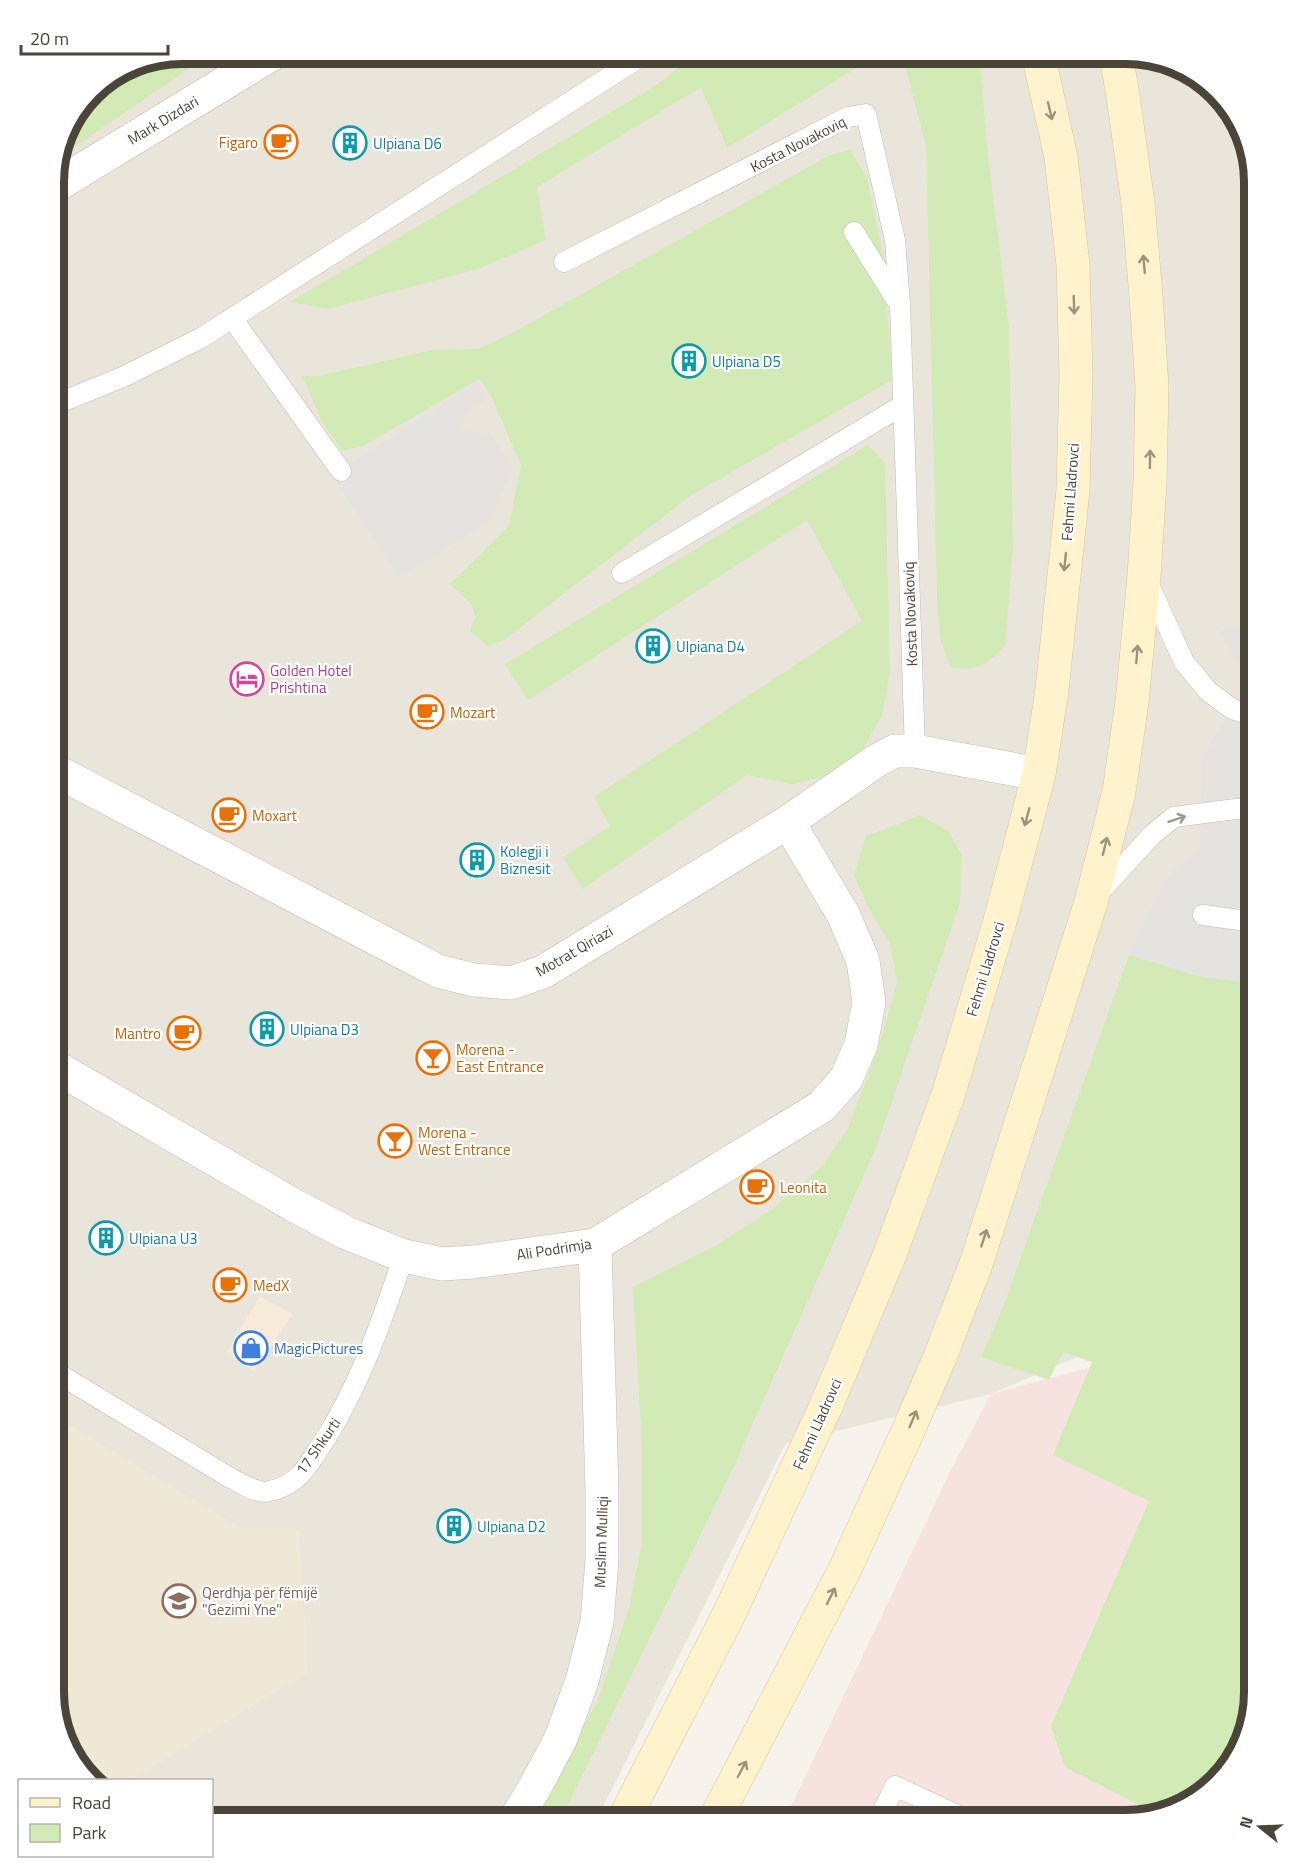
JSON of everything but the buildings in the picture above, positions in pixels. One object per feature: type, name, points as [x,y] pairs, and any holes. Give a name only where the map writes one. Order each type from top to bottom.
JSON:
[{"type":"main road","name":"Fehmi Lladrovci","points":[[629,1810],[729,1614],[826,1406],[890,1254],[949,1092],[1000,921],[1039,774],[1052,690],[1073,490],[1076,374],[1073,265],[1061,157],[1040,65]]},
{"type":"main road","points":[[720,1810],[845,1569],[940,1357],[977,1261],[1090,902],[1119,792],[1132,702],[1144,576],[1150,483],[1152,387],[1138,203],[1118,65]]},
{"type":"street","name":"Mark Dizdari","points":[[65,180],[255,64]]},
{"type":"street","points":[[915,751],[1039,774]]},
{"type":"street","name":"Motrat Qiriazi","points":[[65,776],[438,970],[474,980],[511,983],[543,972],[788,822],[876,761],[895,752],[915,751]]},
{"type":"street","name":"Ali Podrimja","points":[[64,1072],[295,1206],[347,1233],[404,1256],[442,1264],[474,1262],[595,1245],[821,1107],[846,1079],[861,1045],[869,1002],[862,961],[843,914],[788,822]]},
{"type":"street","name":"Muslim Mulliqi","points":[[521,1810],[561,1738],[582,1681],[597,1622],[602,1560],[602,1491],[595,1245]]},
{"type":"lane","points":[[65,401],[125,376],[201,338],[629,64]]},
{"type":"lane","name":"Kosta Novakoviq","points":[[564,262],[848,117],[866,114],[895,240],[900,305],[915,751]]},
{"type":"lane","points":[[854,232],[900,305]]},
{"type":"lane","points":[[232,318],[341,471]]},
{"type":"lane","points":[[622,573],[903,405]]},
{"type":"lane","points":[[1144,576],[1184,662],[1208,691],[1232,710],[1244,713]]},
{"type":"lane","points":[[1090,902],[1152,835],[1174,818],[1244,808]]},
{"type":"lane","points":[[1203,915],[1244,921]]},
{"type":"lane","name":"17 Shkurti","points":[[64,1377],[247,1486],[266,1492],[288,1485],[304,1470],[324,1441],[360,1377],[404,1256]]},
{"type":"lane","points":[[883,1810],[895,1786],[946,1810]]},
{"type":"shaded area","points":[[182,64],[1133,65],[1163,71],[1191,84],[1219,111],[1235,137],[1244,182],[1244,1285],[991,1394],[786,1443],[602,1810],[213,1810],[213,1779],[103,1779],[84,1758],[73,1738],[64,1693],[65,175],[73,137],[84,117],[99,99],[117,84],[137,73]]},
{"type":"shaded area","points":[[476,382],[487,399],[465,413],[462,429],[492,436],[512,466],[493,518],[399,578],[333,475]]},
{"type":"shaded area","points":[[1244,629],[1244,671],[1232,658],[1220,630]]},
{"type":"shaded area","points":[[1244,689],[1244,983],[1197,976],[1129,955],[1172,871],[1200,848],[1202,758]]},
{"type":"shaded area","points":[[260,1296],[293,1314],[254,1371],[226,1353]]},
{"type":"shaded area","points":[[1244,1304],[1244,1693],[1235,1738],[1219,1764],[1209,1776],[1185,1795],[1171,1802],[1141,1809],[789,1810],[951,1470],[991,1394],[1168,1347]]},
{"type":"shaded area","name":"Qerdhja për fëmijë \"Gezimi Yne\"","points":[[64,1422],[239,1527],[299,1529],[308,1672],[133,1779],[103,1779],[94,1770],[80,1752],[73,1738],[64,1693]]},
{"type":"green space","points":[[196,64],[70,150],[73,137],[84,117],[99,99],[117,84],[137,73],[159,67]]},
{"type":"green space","points":[[683,65],[862,65],[727,148],[701,87],[537,187],[546,240],[478,269],[328,309],[290,302],[655,86]]},
{"type":"green space","points":[[905,65],[980,65],[988,155],[1009,327],[1013,547],[1005,646],[987,662],[968,669],[951,667],[940,639],[937,597],[926,146]]},
{"type":"green space","points":[[850,150],[867,178],[884,261],[892,380],[690,496],[504,640],[488,646],[470,631],[476,617],[471,604],[450,584],[509,526],[521,465],[490,393],[479,379],[363,446],[342,451],[322,421],[302,376],[319,376],[433,350],[479,349],[514,332],[830,155]]},
{"type":"green space","points":[[868,445],[885,463],[890,673],[882,715],[862,751],[831,775],[792,784],[747,775],[583,889],[563,858],[610,826],[594,797],[862,621],[807,520],[528,700],[505,664]]},
{"type":"green space","points":[[919,815],[948,831],[962,855],[960,902],[876,1148],[734,1466],[565,1810],[536,1810],[597,1702],[629,1608],[642,1543],[642,1448],[633,1287],[717,1245],[771,1210],[822,1166],[848,1128],[878,1049],[897,983],[890,943],[868,907],[854,875],[866,836]]},
{"type":"green space","points":[[1129,955],[1244,976],[1244,1693],[1235,1738],[1228,1752],[1209,1776],[1185,1795],[1171,1802],[1145,1808],[1065,1767],[1051,1726],[1149,1501],[1053,1455],[1092,1362],[1063,1352],[1049,1380],[981,1357],[1002,1310]]},
{"type":"place","name":"Figaro","points":[[281,142]]},
{"type":"place","name":"Ulpiana D6","points":[[350,143]]},
{"type":"place","name":"Ulpiana D5","points":[[689,361]]},
{"type":"place","name":"Ulpiana D4","points":[[653,646]]},
{"type":"place","name":"Golden Hotel Prishtina","points":[[247,679]]},
{"type":"place","name":"Mozart","points":[[427,712]]},
{"type":"place","name":"Moxart","points":[[229,815]]},
{"type":"place","name":"Kolegji i Biznesit","points":[[477,860]]},
{"type":"place","name":"Ulpiana D3","points":[[267,1029]]},
{"type":"place","name":"Mantro","points":[[184,1033]]},
{"type":"place","name":"Morena - East Entrance","points":[[433,1058]]},
{"type":"place","name":"Morena - West Entrance","points":[[395,1141]]},
{"type":"place","name":"Leonita","points":[[757,1187]]},
{"type":"place","name":"Ulpiana U3","points":[[106,1238]]},
{"type":"place","name":"MedX","points":[[230,1285]]},
{"type":"place","name":"MagicPictures","points":[[251,1348]]},
{"type":"place","name":"Ulpiana D2","points":[[454,1526]]},
{"type":"place","name":"Qerdhja për fëmijë \"Gezimi Yne\"","points":[[179,1601]]}]
